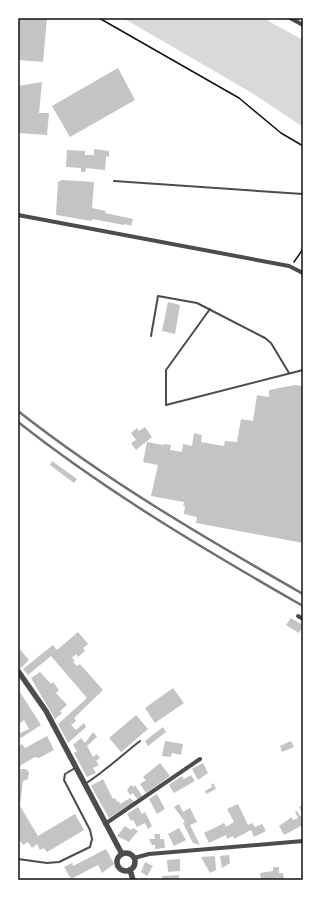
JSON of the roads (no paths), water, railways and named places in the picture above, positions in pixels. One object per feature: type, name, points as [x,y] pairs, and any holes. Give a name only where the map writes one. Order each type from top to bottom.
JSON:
[{"type":"street","points":[[290,18],[303,25]]},
{"type":"street","points":[[18,215],[303,269]]},
{"type":"street","points":[[294,267],[303,273]]},
{"type":"street","points":[[298,616],[303,619]]},
{"type":"street","points":[[18,672],[46,711],[105,825],[122,854]]},
{"type":"street","points":[[105,825],[200,759]]},
{"type":"street","points":[[134,858],[149,854],[303,841]]},
{"type":"street","points":[[128,853],[134,858],[135,864],[130,870],[123,870],[118,866],[118,860],[122,854],[128,853]]},
{"type":"street","points":[[130,870],[134,880]]},
{"type":"lane","points":[[114,180],[303,194]]},
{"type":"lane","points":[[151,336],[158,296],[193,302],[210,309],[265,338],[271,343],[289,374]]},
{"type":"lane","points":[[210,309],[166,370],[166,405],[303,370]]},
{"type":"lane","points":[[84,784],[99,775],[106,767],[140,741]]},
{"type":"lane","points":[[18,859],[55,863],[85,851],[90,847],[91,833],[64,780],[65,774],[75,768]]},
{"type":"railway","points":[[18,411],[52,437],[121,485],[193,530],[303,594]]},
{"type":"railway","points":[[18,422],[52,448],[121,496],[193,542],[303,606]]}]
